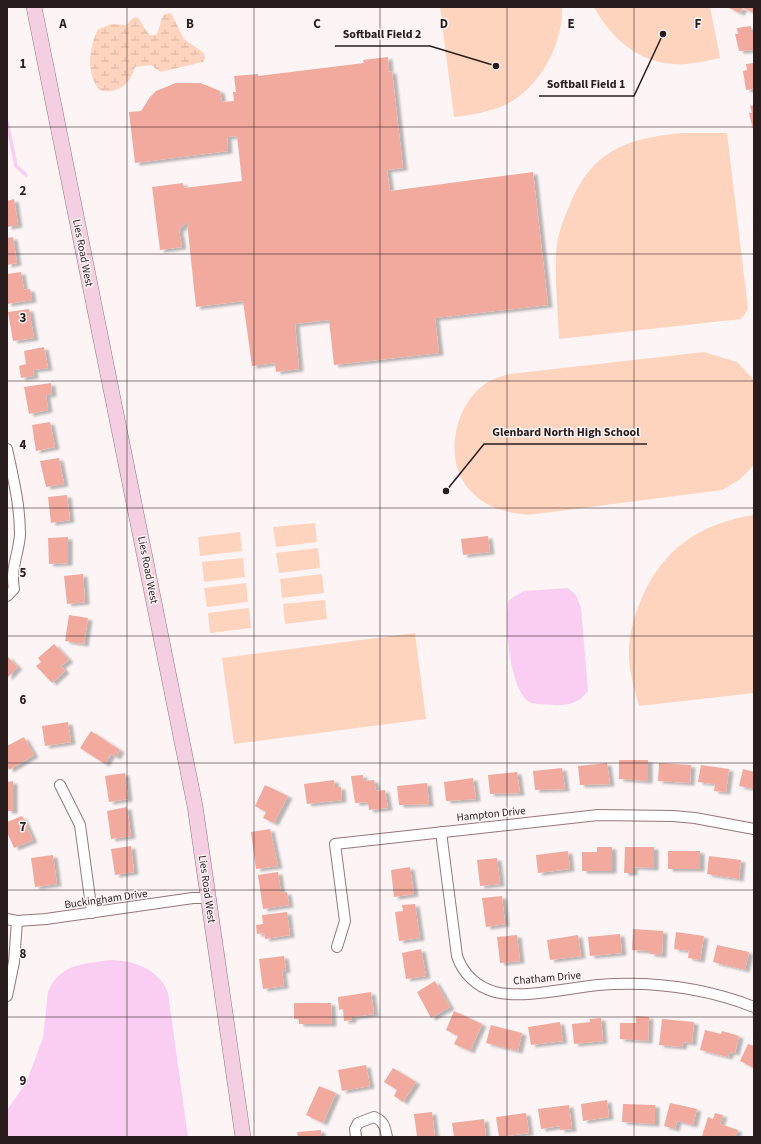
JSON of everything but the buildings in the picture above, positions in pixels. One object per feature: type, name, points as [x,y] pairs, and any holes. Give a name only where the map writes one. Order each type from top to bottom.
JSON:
[{"type":"street","name":"Lies Road West","points":[[34,7],[195,806],[243,1137]]},
{"type":"street","points":[[7,449],[18,504],[20,536],[11,576],[14,589],[7,596]]},
{"type":"street","points":[[60,785],[80,826],[92,913]]},
{"type":"street","name":"Hampton Drive","points":[[337,947],[345,921],[335,844],[572,818],[636,814],[696,818],[754,829]]},
{"type":"street","name":"Chatham Drive","points":[[441,832],[457,956],[466,973],[485,988],[497,992],[520,994],[598,985],[650,985],[690,989],[723,996],[754,1007]]},
{"type":"street","name":"Buckingham Drive","points":[[12,920],[92,913],[193,898],[208,898]]},
{"type":"street","points":[[7,996],[14,962],[12,920]]},
{"type":"street","points":[[356,1137],[355,1129],[358,1123],[374,1117],[385,1125],[387,1137]]},
{"type":"green space","points":[[440,7],[562,7],[559,35],[548,63],[540,75],[519,96],[501,107],[481,113],[454,117]]},
{"type":"green space","points":[[594,7],[710,7],[720,58],[690,64],[671,64],[643,57],[631,50],[610,31]]},
{"type":"green space","points":[[171,13],[184,39],[204,53],[205,58],[203,62],[160,72],[151,65],[135,67],[130,78],[122,87],[112,91],[99,90],[92,76],[90,60],[98,29],[112,24],[126,25],[133,18],[137,17],[150,35],[156,35],[163,16]]},
{"type":"green space","points":[[683,133],[727,133],[748,309],[741,319],[559,339],[556,277],[557,244],[564,219],[578,188],[588,173],[600,160],[613,151],[644,139]]},
{"type":"green space","points":[[704,352],[737,362],[754,380],[754,465],[739,480],[722,490],[528,515],[503,510],[486,503],[478,498],[467,487],[461,477],[456,465],[455,451],[455,437],[458,422],[471,397],[481,387],[492,380],[510,374]]},
{"type":"green space","points":[[754,515],[754,693],[639,706],[630,671],[629,643],[636,614],[650,582],[660,566],[685,541],[716,525],[734,519]]},
{"type":"green space","points":[[315,523],[317,542],[276,547],[273,527]]},
{"type":"green space","points":[[240,532],[242,551],[200,556],[198,537]]},
{"type":"green space","points":[[318,548],[320,568],[279,573],[276,553]]},
{"type":"green space","points":[[243,558],[245,577],[204,582],[202,562]]},
{"type":"green space","points":[[322,574],[324,593],[282,598],[280,579]]},
{"type":"green space","points":[[246,583],[248,602],[207,607],[204,588]]},
{"type":"green space","points":[[325,600],[327,619],[285,624],[283,604]]},
{"type":"green space","points":[[249,608],[251,628],[210,633],[208,613]]},
{"type":"green space","points":[[415,633],[426,719],[234,744],[222,658]]},
{"type":"shaded area","points":[[568,588],[576,595],[581,608],[588,691],[577,701],[564,705],[532,703],[522,695],[513,669],[507,622],[509,600],[524,591]]},
{"type":"shaded area","points":[[109,960],[118,960],[136,964],[152,972],[164,985],[168,993],[188,1137],[7,1137],[7,1110],[26,1083],[43,1038],[48,992],[53,983],[65,970],[81,965]]},
{"type":"waterway","points":[[7,122],[16,166],[26,175]]},
{"type":"place","name":"Softball Field 1","points":[[663,34]]},
{"type":"place","name":"Softball Field 2","points":[[496,66]]},
{"type":"place","name":"Glenbard North High School","points":[[446,491]]}]
